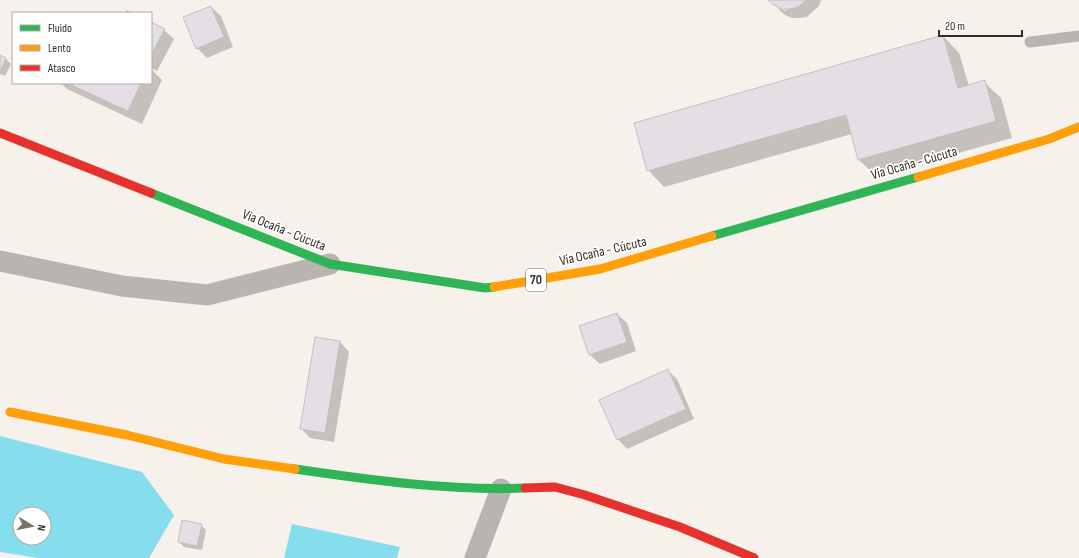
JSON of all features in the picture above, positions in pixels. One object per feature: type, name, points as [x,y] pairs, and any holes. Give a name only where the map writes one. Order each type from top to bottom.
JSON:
[{"type":"main road","name":"Vía Ocaña - Cúcuta","points":[[0,133],[330,264],[486,288],[600,269],[1049,138],[1079,127]]},
{"type":"main road","points":[[10,412],[127,435],[224,459],[343,476],[396,482],[501,489],[555,487],[585,495],[680,527],[754,558]]},
{"type":"street","points":[[0,261],[122,286],[207,295],[330,264]]},
{"type":"street","points":[[475,558],[501,489]]},
{"type":"lane","points":[[1030,42],[1079,36]]},
{"type":"water","points":[[0,436],[142,472],[174,515],[149,558],[38,558],[0,552]]},
{"type":"water","points":[[292,524],[400,547],[397,558],[284,558]]},
{"type":"building","points":[[768,0],[806,0],[798,7],[782,9]]},
{"type":"building","points":[[211,6],[224,37],[196,49],[183,17]]},
{"type":"building","points":[[152,22],[165,29],[152,53]]},
{"type":"building","points":[[943,35],[958,88],[985,80],[996,121],[858,160],[846,115],[647,171],[634,123]]},
{"type":"building","points":[[0,55],[6,58],[0,72]]},
{"type":"building","points":[[69,84],[141,84],[128,111]]},
{"type":"building","points":[[617,313],[627,342],[589,355],[579,326]]},
{"type":"building","points":[[315,337],[340,341],[325,433],[300,429]]},
{"type":"building","points":[[668,369],[686,409],[617,440],[599,400]]},
{"type":"building","points":[[182,520],[202,524],[197,546],[178,542]]},
{"type":"traffic: fast","points":[[712,236],[918,177]]},
{"type":"traffic: fast","points":[[151,193],[330,264],[485,288],[494,287]]},
{"type":"traffic: fast","points":[[295,469],[410,484],[468,488],[525,488]]},
{"type":"traffic: slow","points":[[918,177],[1049,139],[1079,127]]},
{"type":"traffic: slow","points":[[494,287],[600,269],[712,236]]},
{"type":"traffic: slow","points":[[10,412],[127,435],[224,459],[295,469]]},
{"type":"traffic: jam","points":[[0,133],[151,193]]},
{"type":"traffic: jam","points":[[525,488],[555,487],[585,495],[680,527],[754,558]]}]
